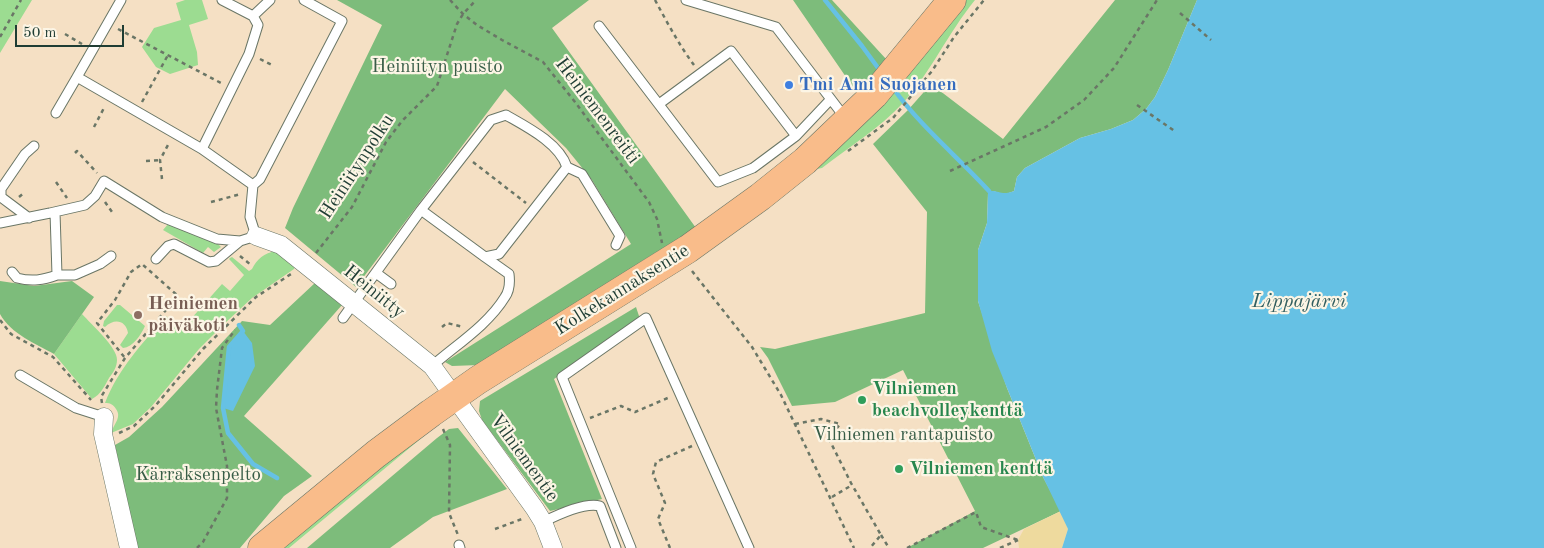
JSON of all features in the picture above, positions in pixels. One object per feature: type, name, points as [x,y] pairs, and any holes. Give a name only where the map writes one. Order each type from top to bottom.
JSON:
[{"type":"main road","name":"Kolkekannaksentie","points":[[262,548],[376,454],[454,397],[679,264],[805,161],[848,121],[874,95],[952,0]]},
{"type":"street","name":"Heiniitty","points":[[248,239],[281,245],[432,366],[454,397]]},
{"type":"street","name":"Vilniementie","points":[[454,397],[537,519],[553,548]]},
{"type":"street","points":[[104,417],[104,438],[129,548]]},
{"type":"lane","points":[[56,113],[121,0]]},
{"type":"lane","points":[[202,149],[249,54],[258,25],[254,16],[222,0]]},
{"type":"lane","points":[[254,16],[270,0]]},
{"type":"lane","points":[[248,239],[253,188],[260,179],[342,21],[304,0]]},
{"type":"lane","points":[[686,0],[776,28],[848,121]]},
{"type":"lane","points":[[599,26],[718,182],[753,168],[796,136],[830,100]]},
{"type":"lane","points":[[659,104],[730,51],[796,136]]},
{"type":"lane","points":[[77,77],[202,149],[253,188]]},
{"type":"lane","points":[[343,318],[421,210],[491,120],[506,115],[538,134],[564,158],[567,167],[582,174],[620,236],[616,245]]},
{"type":"lane","points":[[29,218],[1,197],[1,189],[25,154],[34,146]]},
{"type":"lane","points":[[486,257],[499,254],[567,167]]},
{"type":"lane","points":[[0,223],[85,205],[95,196],[104,181],[162,217],[217,239],[248,239]]},
{"type":"lane","points":[[421,210],[509,274],[510,284],[506,296],[485,321],[432,366]]},
{"type":"lane","points":[[55,212],[57,274]]},
{"type":"lane","points":[[156,259],[168,246],[174,244],[209,262],[216,261],[248,239]]},
{"type":"lane","points":[[12,272],[17,278],[28,281],[43,280],[57,274],[75,275],[100,264],[111,256]]},
{"type":"lane","points":[[376,273],[391,284]]},
{"type":"lane","points":[[631,548],[562,377],[646,318],[749,548]]},
{"type":"lane","points":[[20,375],[76,408],[104,417]]},
{"type":"lane","points":[[537,519],[594,504],[600,506],[616,548]]},
{"type":"path","points":[[0,37],[21,0]]},
{"type":"path","name":"Heiniemenreitti","points":[[450,0],[463,14],[502,40],[543,62],[650,202],[679,264],[752,347],[781,395],[854,548]]},
{"type":"path","name":"Heiniitynpolku","points":[[104,438],[134,426],[156,405],[203,349],[232,319],[256,297],[306,265],[352,207],[386,142],[402,121],[437,86],[457,24],[463,14],[476,0]]},
{"type":"path","points":[[655,0],[676,36],[680,47],[700,73]]},
{"type":"path","points":[[892,118],[932,71],[954,37],[984,0]]},
{"type":"path","points":[[950,170],[1046,127],[1084,100],[1114,68],[1157,0]]},
{"type":"path","points":[[1180,13],[1211,40]]},
{"type":"path","points":[[108,23],[232,88]]},
{"type":"path","points":[[65,34],[92,50]]},
{"type":"path","points":[[249,54],[274,66]]},
{"type":"path","points":[[137,111],[168,55]]},
{"type":"path","points":[[94,127],[110,96]]},
{"type":"path","points":[[1137,105],[1176,132]]},
{"type":"path","points":[[162,179],[160,160],[175,133]]},
{"type":"path","points":[[74,153],[77,151],[104,181]]},
{"type":"path","points":[[464,154],[534,210]]},
{"type":"path","points":[[146,161],[160,160]]},
{"type":"path","points":[[56,182],[73,208]]},
{"type":"path","points":[[211,202],[253,188]]},
{"type":"path","points":[[104,417],[101,398],[124,358],[178,296],[142,264],[131,272],[115,300],[97,323],[124,358]]},
{"type":"path","points":[[0,320],[11,334],[53,357],[104,417]]},
{"type":"path","points":[[442,327],[447,323],[477,328]]},
{"type":"path","points":[[197,548],[203,542],[226,498],[228,466],[216,408],[222,348],[234,330]]},
{"type":"path","points":[[580,422],[621,406],[635,412],[678,393]]},
{"type":"path","points":[[795,424],[822,419],[840,424],[829,439],[852,485],[889,548]]},
{"type":"path","points":[[442,426],[450,445],[450,513],[461,542],[460,547]]},
{"type":"path","points":[[670,548],[658,519],[665,503],[653,474],[656,462],[701,442]]},
{"type":"path","points":[[831,497],[852,485]]},
{"type":"path","points":[[907,548],[976,512],[981,528],[1018,540],[1000,548]]},
{"type":"path","points":[[495,529],[537,519]]},
{"type":"path","points":[[870,548],[881,535]]},
{"type":"green space","points":[[0,0],[32,0],[0,53]]},
{"type":"green space","points":[[185,0],[202,0],[208,19],[189,25],[197,52],[198,65],[170,74],[156,67],[142,47],[154,28],[181,20],[176,3]]},
{"type":"green space","name":"Heiniityn puisto","points":[[337,0],[589,0],[552,28],[696,228],[642,261],[592,298],[479,365],[452,366],[445,362],[631,244],[592,180],[566,148],[505,89],[356,287],[285,228],[382,25]]},
{"type":"green space","points":[[793,0],[832,0],[886,59],[857,93]]},
{"type":"green space","points":[[964,0],[975,0],[903,103],[864,137],[822,168],[817,169],[816,167]]},
{"type":"green space","name":"Vilniemen rantapuisto","points":[[1115,0],[1197,0],[1168,70],[1155,97],[1146,109],[1133,120],[1080,138],[1025,168],[1017,177],[1014,191],[1006,194],[993,191],[988,193],[987,223],[978,250],[978,301],[1007,388],[1043,477],[1061,511],[983,548],[907,548],[975,511],[903,370],[835,402],[792,406],[768,358],[760,347],[775,349],[925,313],[927,212],[873,144],[908,110],[931,84],[1003,139]]},
{"type":"green space","points":[[169,223],[215,241],[221,247],[214,252],[208,247],[203,253],[163,230]]},
{"type":"green space","points":[[276,251],[296,265],[294,269],[252,298],[224,324],[199,349],[151,407],[133,424],[111,433],[117,421],[118,412],[114,406],[105,403],[110,391],[131,357],[166,316],[181,330],[222,284],[230,291],[244,275],[230,258],[232,257],[249,271],[261,257]]},
{"type":"green space","points":[[0,281],[34,286],[72,281],[94,297],[54,354],[24,338],[5,321],[0,314]]},
{"type":"green space","name":"Kärraksenpelto","points":[[316,282],[342,305],[244,416],[312,476],[284,496],[240,548],[136,548],[115,445],[129,437],[162,407],[242,321],[270,325]]},
{"type":"green space","points":[[117,305],[120,305],[145,326],[133,343],[123,348],[120,345],[128,333],[125,325],[119,322],[112,322],[105,327],[103,326],[104,321]]},
{"type":"green space","points":[[636,307],[640,319],[554,379],[602,499],[550,511],[482,420],[479,411],[480,401]]},
{"type":"green space","points":[[82,314],[109,343],[117,360],[115,370],[98,395],[92,399],[54,354]]},
{"type":"green space","points":[[436,426],[289,548],[277,548],[306,522]]},
{"type":"green space","points":[[458,428],[507,489],[433,517],[390,548],[307,548],[437,438],[449,429]]},
{"type":"sand","points":[[1061,511],[1068,529],[1062,548],[1019,548],[1018,540],[1024,529]]},
{"type":"water","name":"Lippajärvi","points":[[1197,0],[1544,0],[1544,548],[1062,548],[1068,529],[1043,477],[992,351],[978,301],[978,250],[987,223],[988,193],[989,191],[1006,193],[1014,191],[1017,177],[1025,168],[1080,138],[1133,120],[1146,109],[1155,97],[1168,70]]},
{"type":"water","points":[[243,331],[252,343],[255,366],[233,411],[223,408],[229,347]]},
{"type":"waterway","points":[[825,0],[881,72]]},
{"type":"waterway","points":[[893,88],[927,128],[989,191]]},
{"type":"waterway","points":[[239,325],[243,331],[229,347],[223,408],[228,433],[253,464],[277,478]]},
{"type":"place","name":"Tmi Ami Suojanen","points":[[789,85]]},
{"type":"place","name":"Heiniemen päiväkoti","points":[[138,315]]},
{"type":"place","name":"Vilniemen beachvolleykenttä","points":[[862,400]]},
{"type":"place","name":"Vilniemen kenttä","points":[[899,469]]}]
